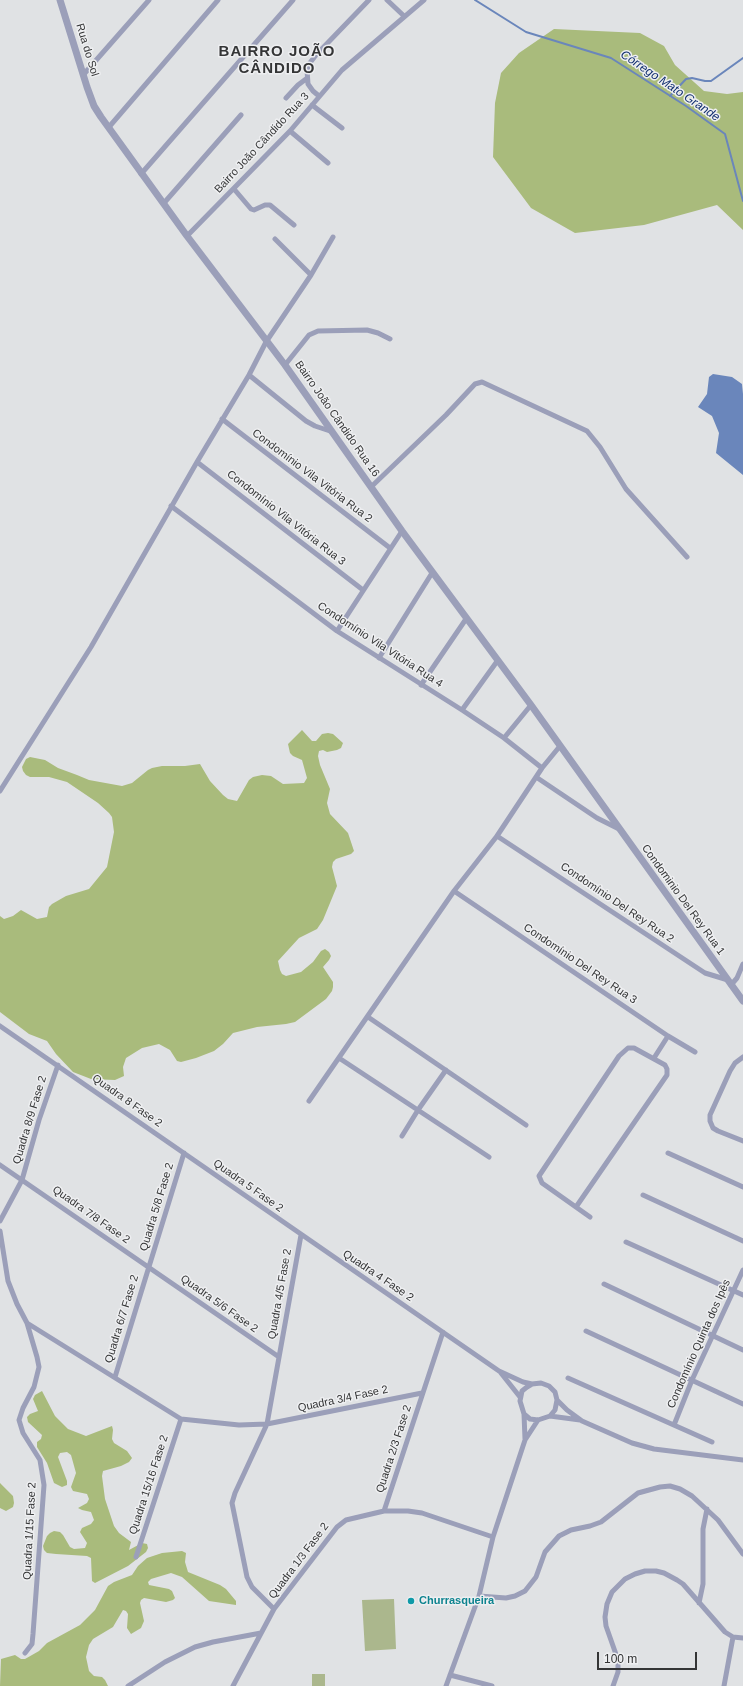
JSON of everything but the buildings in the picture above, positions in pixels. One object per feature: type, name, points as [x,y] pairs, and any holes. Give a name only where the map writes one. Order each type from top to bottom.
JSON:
[{"type":"street","name":"Rua do Sol","points":[[60,0],[94,106]]},
{"type":"street","points":[[84,74],[149,0]]},
{"type":"street","points":[[108,127],[218,0]]},
{"type":"street","points":[[141,174],[293,0]]},
{"type":"street","points":[[319,96],[310,88],[306,80],[309,64],[369,0]]},
{"type":"street","points":[[387,0],[404,16]]},
{"type":"street","name":"Bairro João Cândido Rua 3","points":[[187,236],[290,131],[342,70],[424,0]]},
{"type":"street","points":[[286,98],[298,85],[306,80]]},
{"type":"street","points":[[312,105],[342,128]]},
{"type":"street","name":"Bairro João Cândido Rua 16","points":[[94,106],[141,174],[266,342],[285,365],[330,431],[432,573],[498,660],[560,746]]},
{"type":"street","points":[[164,203],[241,115]]},
{"type":"street","points":[[290,131],[328,164]]},
{"type":"street","points":[[234,189],[251,209],[254,210],[265,205],[270,205],[294,225]]},
{"type":"street","points":[[0,791],[91,647],[196,462],[249,376],[266,342],[311,275],[333,237]]},
{"type":"street","points":[[275,239],[311,275]]},
{"type":"street","points":[[285,365],[309,336],[318,331],[367,330],[378,332],[390,339]]},
{"type":"street","points":[[249,376],[306,421],[330,431]]},
{"type":"street","points":[[371,488],[446,415],[475,384],[482,382],[587,432],[600,447],[626,489],[687,557]]},
{"type":"street","name":"Condomínio Vila Vitória Rua 2","points":[[222,419],[390,548]]},
{"type":"street","name":"Condomínio Vila Vitória Rua 3","points":[[196,462],[363,590]]},
{"type":"street","name":"Condomínio Vila Vitória Rua 4","points":[[171,506],[337,631],[504,738],[542,768]]},
{"type":"street","points":[[337,631],[402,531]]},
{"type":"street","points":[[379,658],[432,573]]},
{"type":"street","points":[[421,685],[466,619]]},
{"type":"street","points":[[462,710],[498,660]]},
{"type":"street","points":[[504,738],[530,705]]},
{"type":"street","points":[[309,1101],[454,891],[498,836],[542,768],[560,746]]},
{"type":"street","name":"Condominio Del Rey Rua 1","points":[[560,746],[743,1001]]},
{"type":"street","name":"Condominio Del Rey Rua 1","points":[[536,777],[597,818],[618,828]]},
{"type":"street","name":"Condomínio Del Rey Rua 2","points":[[498,836],[705,973],[729,983]]},
{"type":"street","name":"Condomínio Del Rey Rua 3","points":[[454,891],[668,1036],[695,1052]]},
{"type":"street","points":[[729,983],[737,978],[743,964]]},
{"type":"street","points":[[368,1016],[526,1125]]},
{"type":"street","name":"Quadra 8 Fase 2","points":[[0,1026],[184,1153]]},
{"type":"street","points":[[654,1058],[668,1036]]},
{"type":"street","points":[[576,1207],[667,1075],[666,1067],[654,1058],[630,1048],[625,1050],[619,1056],[540,1173],[539,1179],[542,1183],[590,1217]]},
{"type":"street","points":[[743,1056],[733,1065],[710,1115],[710,1121],[714,1128],[718,1131],[743,1141]]},
{"type":"street","points":[[339,1058],[489,1157]]},
{"type":"street","name":"Quadra 8/9 Fase 2","points":[[0,1221],[22,1180],[39,1120],[58,1065]]},
{"type":"street","points":[[402,1136],[446,1070]]},
{"type":"street","name":"Quadra 5 Fase 2","points":[[184,1153],[301,1235]]},
{"type":"street","name":"Quadra 5/8 Fase 2","points":[[149,1267],[184,1153]]},
{"type":"street","points":[[668,1153],[743,1187]]},
{"type":"street","name":"Quadra 7/8 Fase 2","points":[[0,1165],[149,1267]]},
{"type":"street","points":[[643,1195],[743,1241]]},
{"type":"street","name":"Quadra 1/15 Fase 2","points":[[0,1231],[8,1281],[17,1304],[27,1322],[39,1367],[34,1387],[20,1414],[20,1423],[23,1433],[40,1460],[44,1485],[34,1634],[32,1644],[25,1654]]},
{"type":"street","name":"Quadra 4 Fase 2","points":[[301,1235],[499,1371]]},
{"type":"street","name":"Quadra 4/5 Fase 2","points":[[274,1609],[259,1595],[249,1581],[232,1503],[235,1493],[267,1424],[301,1235]]},
{"type":"street","points":[[626,1242],[743,1295]]},
{"type":"street","name":"Quadra 5/6 Fase 2","points":[[149,1267],[279,1357]]},
{"type":"street","name":"Quadra 6/7 Fase 2","points":[[116,1377],[149,1267]]},
{"type":"street","name":"Condomínio Quinta dos Ipês","points":[[674,1425],[712,1335],[743,1270]]},
{"type":"street","points":[[604,1284],[743,1350]]},
{"type":"street","points":[[27,1322],[181,1419]]},
{"type":"street","points":[[586,1331],[743,1404]]},
{"type":"street","name":"Quadra 2/3 Fase 2","points":[[384,1511],[443,1332]]},
{"type":"street","points":[[499,1371],[523,1382],[532,1384],[541,1383],[549,1386],[555,1392],[557,1400],[555,1410],[550,1416]]},
{"type":"street","points":[[499,1371],[520,1397]]},
{"type":"street","points":[[568,1378],[712,1442]]},
{"type":"street","points":[[525,1440],[524,1414],[520,1405],[520,1397],[522,1391],[532,1384]]},
{"type":"street","name":"Quadra 3/4 Fase 2","points":[[181,1419],[238,1425],[267,1424],[422,1393]]},
{"type":"street","points":[[557,1400],[567,1410],[582,1421],[645,1447],[743,1460]]},
{"type":"street","points":[[524,1414],[530,1418],[538,1420],[550,1416],[582,1421]]},
{"type":"street","name":"Quadra 15/16 Fase 2","points":[[136,1557],[181,1419]]},
{"type":"street","points":[[446,1686],[479,1596],[493,1536],[525,1440],[538,1420]]},
{"type":"street","points":[[479,1596],[506,1598],[515,1596],[525,1591],[536,1577],[545,1552],[559,1536],[571,1530],[601,1522],[633,1496],[644,1490],[660,1487],[670,1486],[680,1489],[692,1496],[718,1520],[743,1554]]},
{"type":"street","points":[[699,1603],[703,1584],[703,1529],[707,1510]]},
{"type":"street","name":"Quadra 1/3 Fase 2","points":[[233,1686],[274,1609],[342,1522],[352,1518],[384,1511],[422,1513],[493,1536]]},
{"type":"street","points":[[613,1686],[618,1672],[618,1660],[607,1631],[605,1617],[607,1604],[612,1592],[625,1580],[645,1571],[664,1573],[683,1584],[721,1628],[733,1637],[743,1638]]},
{"type":"street","points":[[128,1686],[164,1662],[195,1647],[261,1633]]},
{"type":"street","points":[[724,1686],[733,1637]]},
{"type":"street","points":[[450,1675],[492,1686]]},
{"type":"green space","points":[[554,29],[640,33],[664,46],[675,65],[704,91],[727,94],[743,92],[743,230],[717,205],[644,225],[575,233],[531,208],[493,157],[495,103],[501,73],[519,53]]},
{"type":"green space","points":[[302,730],[312,741],[316,741],[322,734],[328,733],[333,734],[343,743],[341,748],[337,750],[327,752],[323,750],[319,751],[318,756],[330,789],[327,803],[330,814],[348,833],[354,851],[351,854],[336,859],[333,862],[332,867],[337,886],[323,920],[317,929],[299,938],[278,961],[282,974],[286,976],[301,972],[313,962],[321,951],[325,949],[329,952],[331,956],[323,967],[333,982],[333,987],[326,999],[295,1022],[257,1027],[233,1033],[214,1051],[181,1062],[177,1061],[170,1050],[159,1044],[142,1048],[126,1058],[123,1067],[124,1076],[115,1080],[91,1079],[73,1072],[56,1054],[47,1041],[29,1034],[0,1012],[0,916],[4,919],[13,916],[21,910],[37,919],[47,917],[49,907],[52,904],[66,896],[89,889],[107,867],[114,832],[112,817],[109,813],[98,803],[67,782],[49,777],[30,777],[26,775],[22,767],[26,759],[30,757],[45,760],[58,768],[89,780],[122,786],[132,783],[152,768],[200,764],[210,781],[223,795],[228,799],[237,801],[249,780],[253,777],[262,775],[271,776],[283,784],[304,783],[307,778],[302,760],[290,753],[288,744]]},
{"type":"green space","points":[[42,1391],[55,1416],[68,1429],[86,1436],[112,1426],[112,1439],[114,1443],[127,1451],[132,1458],[129,1462],[121,1466],[103,1471],[102,1476],[105,1499],[114,1526],[119,1533],[131,1542],[129,1550],[142,1543],[147,1544],[148,1548],[146,1552],[128,1566],[95,1583],[92,1581],[91,1558],[87,1556],[47,1553],[44,1550],[43,1546],[47,1536],[54,1531],[60,1532],[63,1535],[70,1547],[74,1549],[85,1548],[87,1543],[80,1532],[82,1528],[91,1524],[94,1520],[91,1512],[78,1508],[87,1503],[89,1499],[87,1494],[73,1491],[71,1487],[76,1473],[71,1455],[67,1452],[60,1453],[58,1457],[67,1481],[67,1485],[62,1487],[54,1483],[47,1463],[37,1447],[37,1442],[41,1439],[42,1435],[28,1422],[27,1417],[38,1411],[33,1399],[35,1395]]},
{"type":"green space","points":[[0,1483],[13,1496],[13,1507],[6,1511],[0,1508]]},
{"type":"green space","points":[[182,1551],[186,1553],[185,1562],[188,1572],[220,1585],[226,1589],[236,1601],[236,1605],[209,1601],[182,1577],[171,1573],[151,1579],[148,1582],[149,1585],[169,1589],[172,1591],[175,1598],[166,1602],[144,1598],[140,1603],[144,1621],[141,1628],[131,1634],[127,1628],[128,1614],[123,1610],[113,1627],[93,1639],[89,1645],[86,1657],[89,1671],[94,1676],[102,1677],[108,1686],[0,1686],[1,1659],[15,1655],[21,1659],[25,1659],[39,1651],[47,1643],[80,1625],[95,1610],[108,1586],[132,1575],[138,1566],[147,1558],[162,1553]]},
{"type":"green space","points":[[394,1599],[396,1649],[365,1651],[362,1600]]},
{"type":"green space","points":[[312,1674],[325,1674],[325,1686],[312,1686]]},
{"type":"water","points":[[713,374],[732,377],[742,384],[743,475],[716,453],[719,433],[712,416],[698,407],[707,394],[709,377]]},
{"type":"waterway","name":"Córrego Mato Grande","points":[[475,0],[526,32],[611,58],[686,106],[725,134],[743,201]]},
{"type":"waterway","points":[[670,96],[686,79],[692,78],[711,81],[743,58]]},
{"type":"place","name":"Churrasqueira","points":[[411,1601]]},
{"type":"district","name":"BAIRRO JOÃO CÂNDIDO","points":[[277,60]]}]
